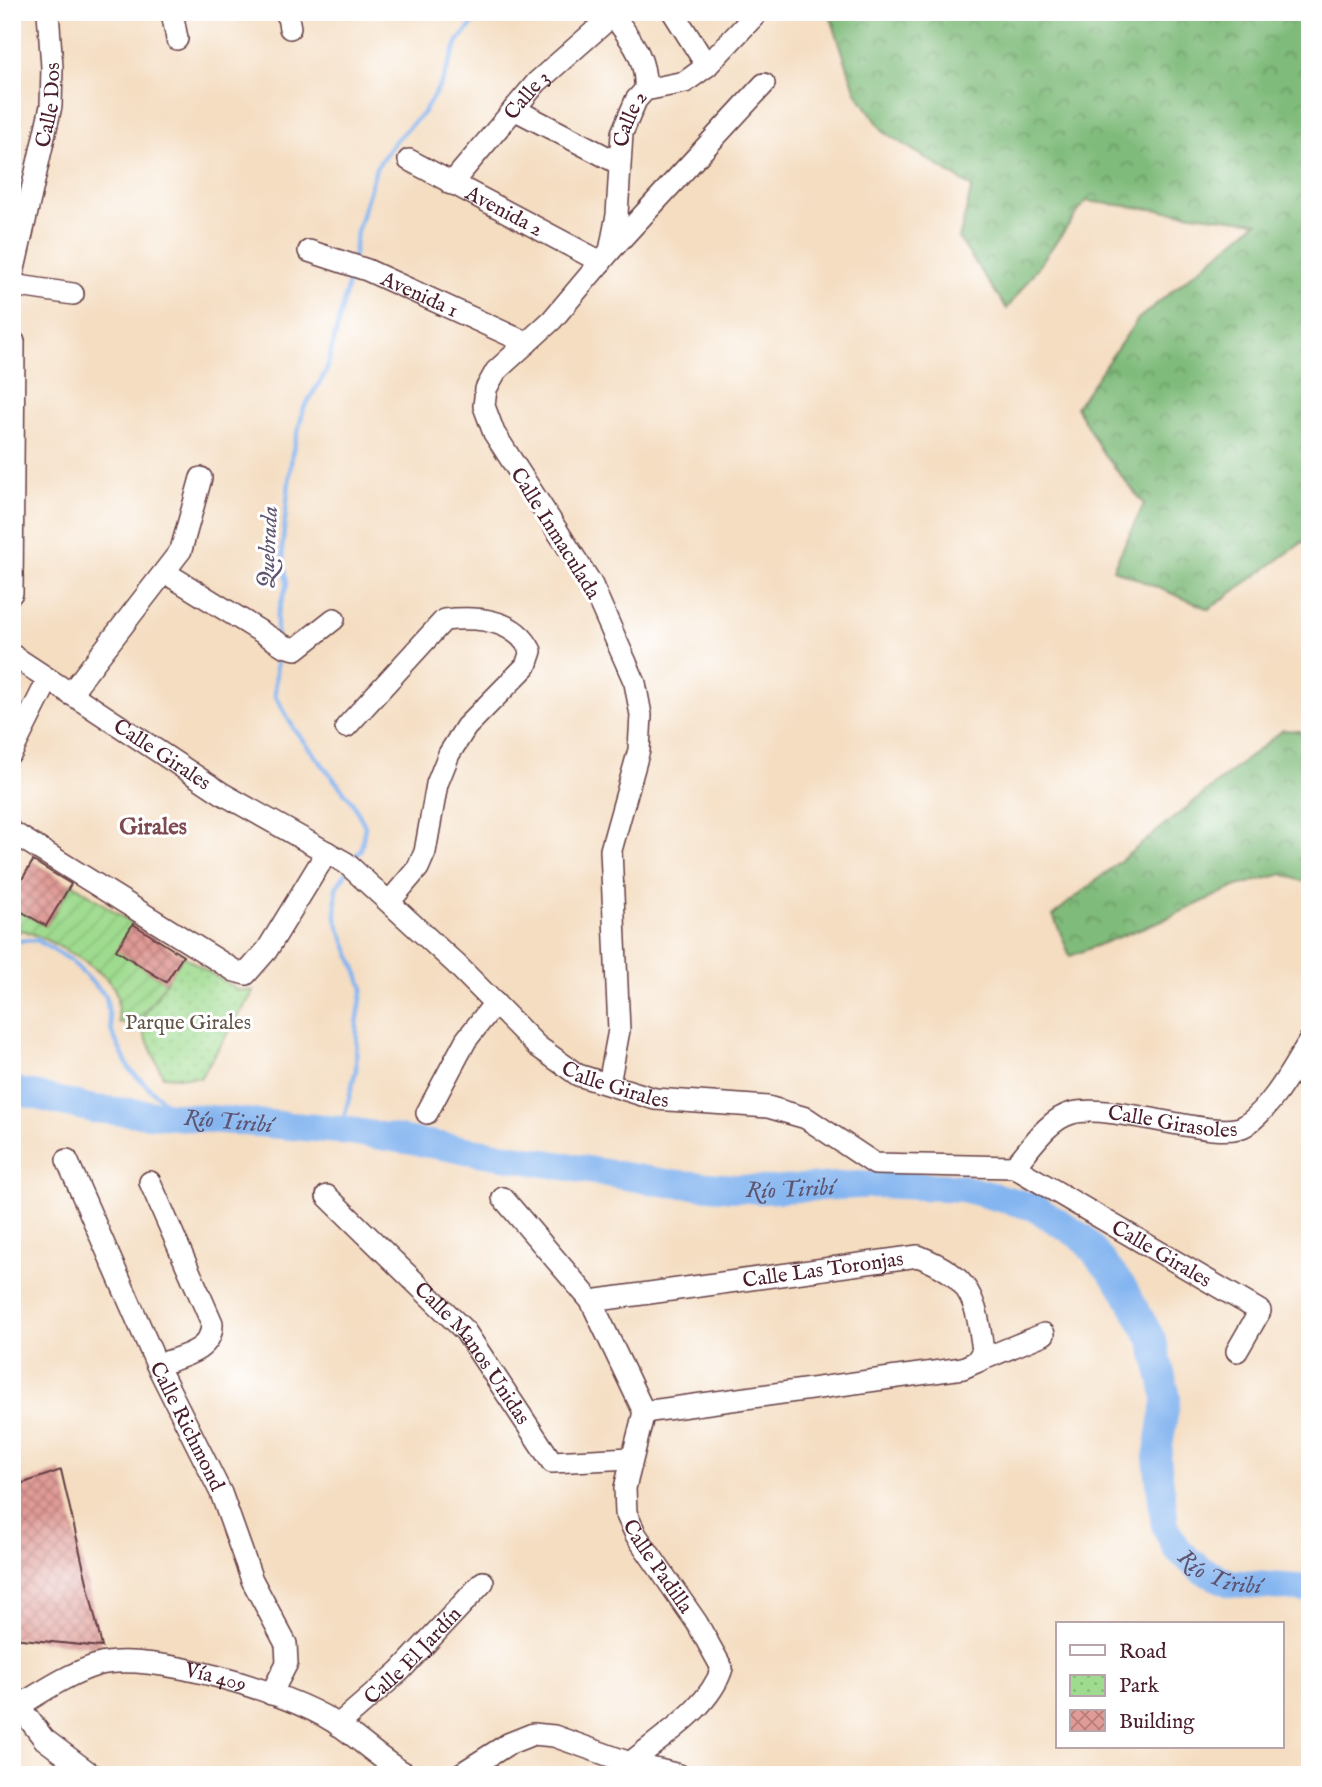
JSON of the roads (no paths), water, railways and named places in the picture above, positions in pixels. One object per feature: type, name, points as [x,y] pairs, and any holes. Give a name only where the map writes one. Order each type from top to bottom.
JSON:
[{"type":"street","name":"Calle Dos","points":[[12,278],[51,106],[52,67],[48,12]]},
{"type":"street","points":[[172,12],[177,39]]},
{"type":"street","points":[[673,12],[707,66]]},
{"type":"street","name":"Calle 2","points":[[606,257],[617,215],[618,163],[628,113],[645,90],[685,82],[707,66],[758,12]]},
{"type":"street","name":"Calle 3","points":[[451,184],[537,82],[613,15],[641,53],[646,73],[645,90]]},
{"type":"street","name":"Calle Inmaculada","points":[[610,1084],[619,1030],[611,850],[639,750],[640,715],[635,683],[591,583],[494,433],[484,406],[486,389],[496,371],[570,301],[606,257],[764,84]]},
{"type":"street","points":[[514,109],[618,163]]},
{"type":"street","name":"Avenida 2","points":[[409,160],[451,184],[606,257]]},
{"type":"street","name":"Avenida 1","points":[[309,251],[367,270],[527,343]]},
{"type":"street","points":[[12,285],[73,294]]},
{"type":"street","points":[[12,593],[14,342]]},
{"type":"street","points":[[70,694],[166,573],[181,550],[201,478]]},
{"type":"street","points":[[166,573],[284,646],[296,649],[303,646],[334,619]]},
{"type":"street","points":[[346,727],[444,620],[463,617],[513,627],[524,637],[531,651],[526,666],[466,727],[449,754],[437,784],[425,852],[418,868],[390,901]]},
{"type":"street","name":"Calle Girales","points":[[12,656],[223,794],[346,863],[390,901],[537,1046],[578,1075],[655,1099],[768,1107],[806,1118],[875,1164],[1014,1167],[1260,1311],[1237,1351]]},
{"type":"street","points":[[12,752],[48,680]]},
{"type":"street","points":[[12,832],[234,971],[246,974],[267,950],[327,852]]},
{"type":"street","points":[[428,1113],[466,1040],[495,1003]]},
{"type":"street","name":"Calle Girasoles","points":[[1014,1167],[1046,1130],[1070,1113],[1107,1110],[1223,1131],[1244,1127],[1272,1100],[1310,1040]]},
{"type":"street","name":"Calle Richmond","points":[[67,1160],[157,1365],[221,1493],[252,1580],[286,1644],[287,1663],[271,1694]]},
{"type":"street","points":[[150,1182],[212,1323],[212,1334],[208,1343],[157,1365]]},
{"type":"street","name":"Calle Manos Unidas","points":[[327,1196],[465,1332],[552,1462],[631,1458]]},
{"type":"street","points":[[503,1198],[591,1301],[644,1412],[963,1368],[1044,1334]]},
{"type":"street","name":"Calle Las Toronjas","points":[[591,1301],[918,1256],[961,1279],[972,1295],[983,1351],[976,1362]]},
{"type":"street","name":"Calle Padilla","points":[[630,1763],[684,1718],[717,1683],[722,1668],[697,1623],[636,1535],[626,1513],[625,1488],[644,1412]]},
{"type":"street","name":"Calle El Jardín","points":[[338,1724],[400,1671],[483,1582]]},
{"type":"street","name":"Vía 409","points":[[16,1708],[79,1672],[100,1664],[135,1661],[174,1667],[305,1706],[338,1724],[408,1775]]},
{"type":"street","points":[[16,1708],[44,1739],[92,1775]]},
{"type":"street","points":[[459,1775],[508,1744],[533,1734],[554,1736],[630,1763],[679,1775]]},
{"type":"waterway","name":"Quebrada","points":[[353,260],[357,232],[376,168],[394,142],[423,113],[442,82],[458,41],[483,12]]},
{"type":"waterway","name":"Quebrada","points":[[277,635],[277,616],[287,584],[282,549],[292,454],[304,408],[326,372],[351,272]]},
{"type":"waterway","name":"Quebrada","points":[[277,651],[275,695],[294,729],[353,803],[365,826],[361,849],[353,862]]},
{"type":"waterway","name":"Quebrada","points":[[341,1130],[356,1070],[357,1024],[363,987],[336,919],[336,888],[346,873]]},
{"type":"waterway","points":[[12,941],[37,940],[70,960],[106,996],[112,1033],[130,1070],[178,1115]]},
{"type":"waterway","name":"Río Tiribí","points":[[12,1090],[93,1109],[350,1131],[667,1183],[763,1190],[878,1184],[962,1188],[1034,1207],[1083,1238],[1123,1287],[1153,1341],[1167,1397],[1157,1458],[1165,1526],[1176,1548],[1201,1570],[1230,1583],[1310,1589]]},
{"type":"district","name":"Girales","points":[[153,826]]},
{"type":"park label","name":"Parque Girales","points":[[188,1022]]}]
